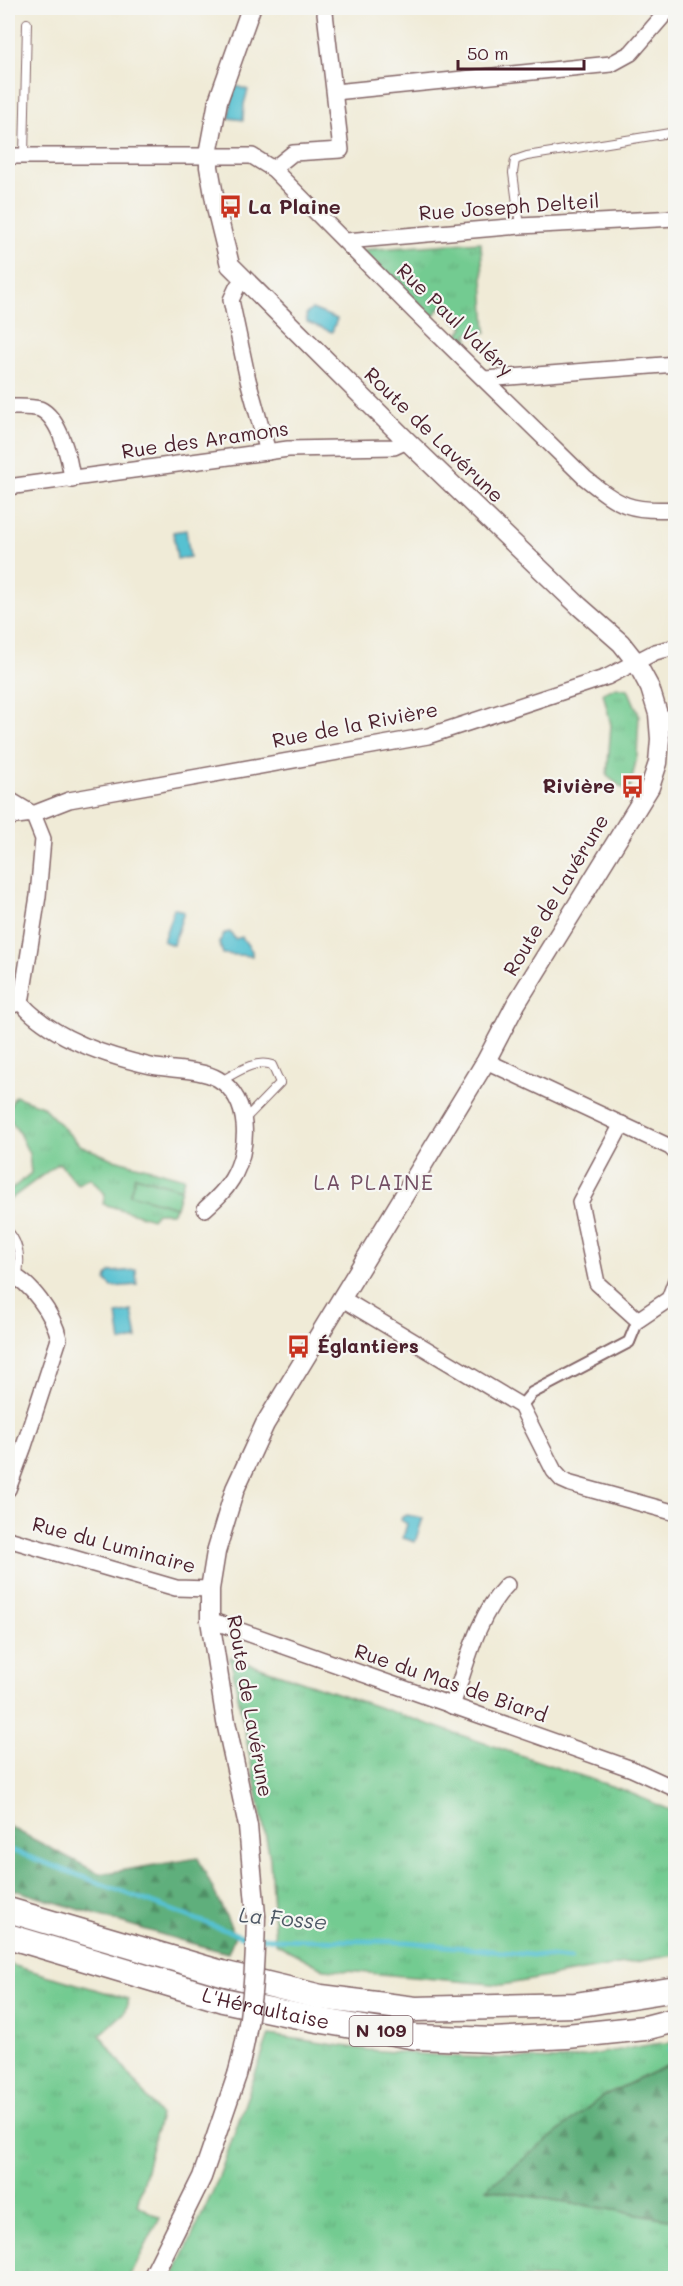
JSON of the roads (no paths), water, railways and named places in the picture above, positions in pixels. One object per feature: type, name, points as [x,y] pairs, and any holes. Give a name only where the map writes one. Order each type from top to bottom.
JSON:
[{"type":"highway","name":"L'Héraultaise","points":[[8,1910],[222,1973],[321,1997],[415,2009],[576,2005],[675,1989]]},
{"type":"highway","name":"L'Héraultaise","points":[[8,1936],[223,2000],[317,2020],[416,2037],[494,2040],[567,2036],[645,2028],[675,2020]]},
{"type":"street","name":"Route de Lavérune","points":[[152,2278],[202,2177],[237,2075],[248,2031],[255,1966],[256,1915],[248,1826],[226,1722],[210,1620],[210,1589],[216,1552],[235,1489],[265,1424],[486,1061],[516,1004],[650,787],[658,763],[660,739],[658,714],[650,688],[636,662],[621,643],[406,441],[230,265],[224,247],[208,156],[218,101],[251,8]]},
{"type":"street","points":[[273,169],[292,153],[341,150],[327,8]]},
{"type":"street","points":[[335,92],[611,64],[631,53],[670,8]]},
{"type":"street","name":"Rue Paul Valéry","points":[[8,156],[252,156],[273,169],[416,314],[485,378],[585,478],[613,500],[645,511],[675,508]]},
{"type":"street","name":"Rue Joseph Delteil","points":[[346,241],[520,226],[675,218]]},
{"type":"street","points":[[243,280],[231,300],[248,380],[268,452]]},
{"type":"street","points":[[485,378],[675,364]]},
{"type":"street","points":[[8,407],[38,408],[48,413],[55,422],[67,453],[72,480]]},
{"type":"street","name":"Rue des Aramons","points":[[8,488],[288,449],[394,447],[406,441]]},
{"type":"street","name":"Rue de la Rivière","points":[[8,817],[33,814],[69,800],[428,735],[607,676],[655,652],[675,646]]},
{"type":"street","points":[[658,714],[675,726]]},
{"type":"street","points":[[8,799],[33,814],[43,839],[38,896],[14,1004],[64,1036],[109,1054],[150,1065],[208,1074],[221,1081],[236,1099],[246,1128],[244,1144],[233,1177],[220,1196],[205,1209]]},
{"type":"street","points":[[486,1061],[670,1147],[675,1152]]},
{"type":"street","points":[[622,1124],[580,1202],[597,1283],[638,1320]]},
{"type":"street","points":[[8,1489],[59,1339],[53,1322],[35,1295],[12,1275]]},
{"type":"street","points":[[520,1406],[532,1393],[629,1342],[638,1320],[669,1299],[675,1280]]},
{"type":"street","points":[[341,1298],[520,1406],[554,1471],[562,1480],[675,1513]]},
{"type":"street","name":"Rue du Luminaire","points":[[8,1539],[176,1588],[210,1589]]},
{"type":"street","points":[[452,1706],[485,1615],[494,1598],[507,1585]]},
{"type":"street","name":"Rue du Mas de Biard","points":[[210,1620],[632,1769],[675,1789]]},
{"type":"lane","points":[[24,155],[27,23]]},
{"type":"lane","points":[[520,226],[513,173],[515,160],[527,156],[675,132]]},
{"type":"lane","points":[[221,1081],[243,1068],[265,1063],[272,1065],[280,1083],[244,1120]]},
{"type":"lane","points":[[8,1231],[17,1247],[19,1262],[12,1275],[8,1292]]},
{"type":"water","points":[[236,86],[248,90],[243,120],[229,118]]},
{"type":"water","points":[[312,309],[337,319],[332,332],[307,322],[306,314]]},
{"type":"water","points":[[186,530],[190,557],[177,559],[173,532]]},
{"type":"water","points":[[174,908],[184,912],[173,945],[163,941]]},
{"type":"water","points":[[230,932],[235,939],[242,937],[252,951],[252,956],[223,954],[219,942],[225,933]]},
{"type":"water","points":[[136,1270],[137,1285],[112,1287],[106,1281],[111,1272]]},
{"type":"water","points":[[132,1311],[137,1339],[121,1342],[117,1314]]},
{"type":"water","points":[[407,1515],[423,1518],[415,1542],[403,1538],[407,1524],[401,1520]]},
{"type":"waterway","name":"La Fosse","points":[[8,1849],[241,1936],[274,1939],[408,1942],[570,1959]]},
{"type":"waterway","name":"La Fosse","points":[[670,2051],[676,2058]]},
{"type":"place","name":"La Plaine","points":[[230,207]]},
{"type":"place","name":"Rivière","points":[[633,786]]},
{"type":"place","name":"Églantiers","points":[[299,1346]]},
{"type":"district","name":"LA PLAINE","points":[[374,1183]]}]
